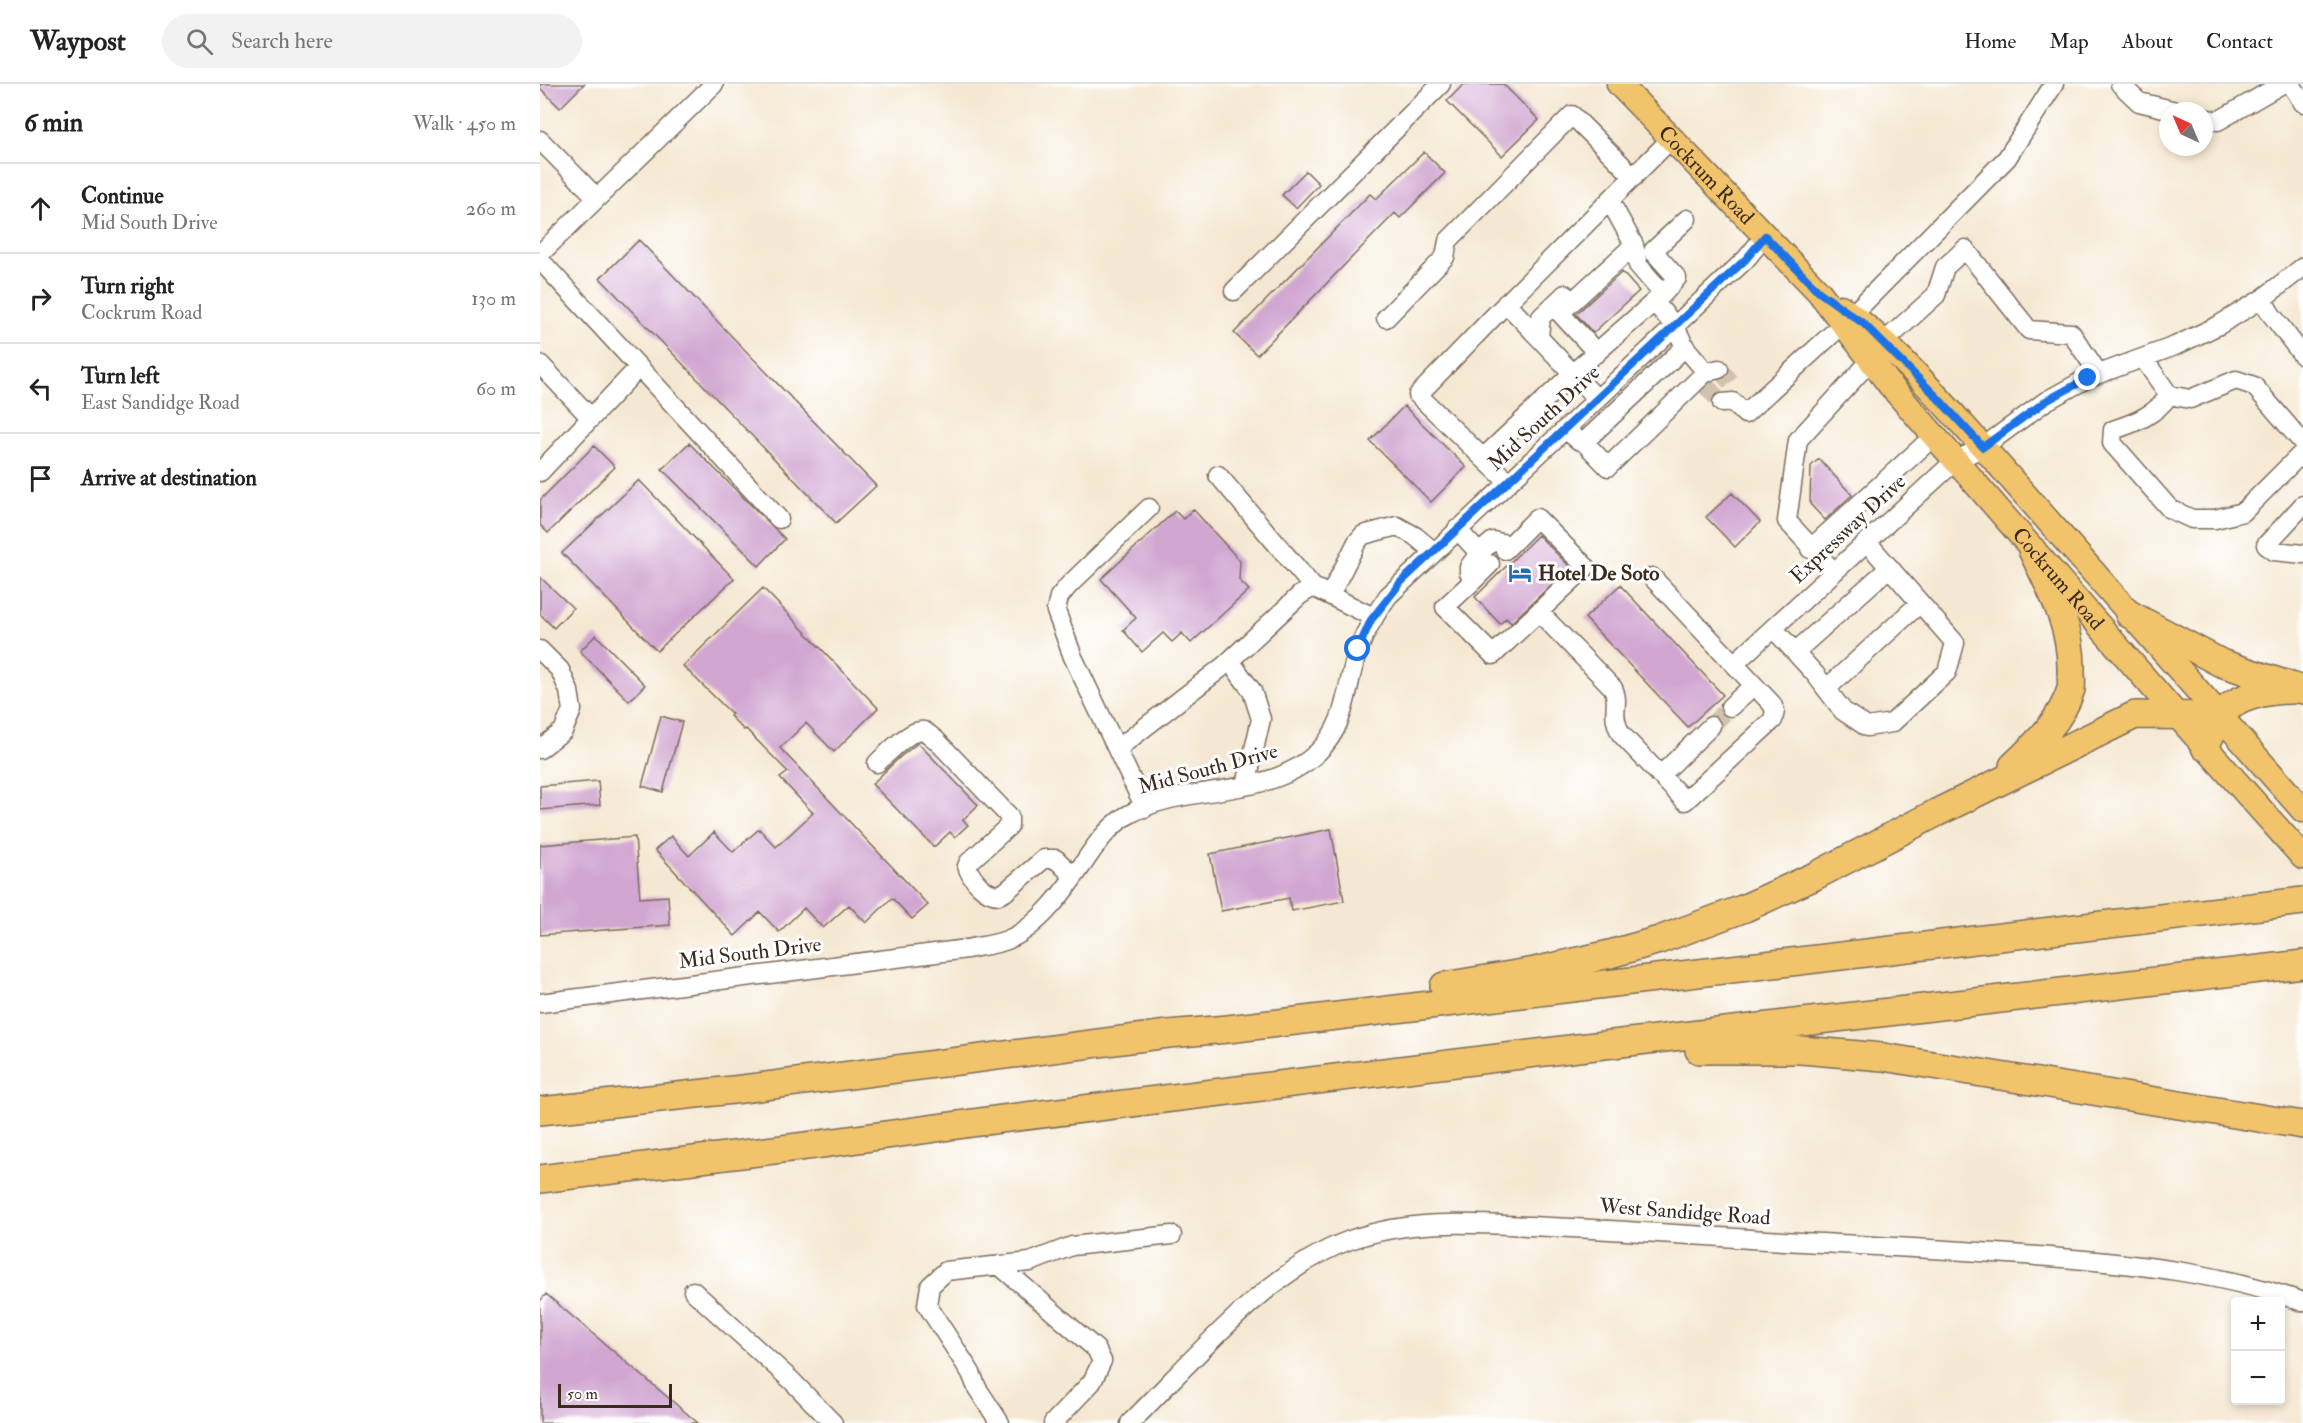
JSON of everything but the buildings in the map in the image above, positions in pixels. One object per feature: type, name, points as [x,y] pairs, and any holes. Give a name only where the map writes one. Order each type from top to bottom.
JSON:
[{"type":"highway","points":[[1991,786],[2039,742],[2071,689],[2072,654],[2067,624],[2032,550]]},
{"type":"highway","points":[[2129,614],[2221,663],[2302,690]]},
{"type":"highway","points":[[2205,747],[2220,716],[2230,707],[2257,694],[2273,690],[2302,690]]},
{"type":"highway","points":[[1228,1029],[1329,1005],[1536,971],[1659,940],[1723,917],[1788,889],[2135,715],[2220,716]]},
{"type":"highway","points":[[540,1111],[776,1084],[1168,1034],[1228,1029],[2303,901]]},
{"type":"highway","points":[[544,1179],[1025,1116],[1578,1048],[2300,965]]},
{"type":"highway","points":[[1578,1048],[1644,1052],[1730,1049],[1801,1050],[1883,1057],[2303,1125]]},
{"type":"main road","name":"Cockrum Road","points":[[1619,84],[1877,351],[1934,436],[1955,461],[2303,857]]},
{"type":"main road","name":"Cockrum Road","points":[[1877,351],[1935,395],[2303,810]]},
{"type":"street","points":[[540,254],[714,84]]},
{"type":"street","points":[[1234,291],[1441,84]]},
{"type":"street","points":[[1730,397],[1744,414],[1848,320],[2007,158],[2054,84]]},
{"type":"street","points":[[2120,84],[2139,102],[2159,107]]},
{"type":"street","points":[[2213,120],[2218,121],[2282,84]]},
{"type":"street","points":[[2291,84],[2303,103]]},
{"type":"street","points":[[1386,318],[1445,257],[1448,241],[1572,115],[1634,177]]},
{"type":"street","points":[[1508,482],[1419,395],[1506,303],[1671,139]]},
{"type":"street","points":[[540,140],[597,198]]},
{"type":"street","points":[[1565,429],[1584,442],[1608,467],[1710,376],[1685,347],[1659,298],[1638,265],[1630,240],[1610,201]]},
{"type":"street","points":[[1638,265],[1687,219]]},
{"type":"street","name":"Mid South Drive","points":[[540,1003],[993,944],[1009,939],[1036,921],[1059,897],[1094,848],[1114,825],[1127,815],[1166,801],[1264,782],[1294,770],[1324,747],[1340,719],[1346,705],[1358,649],[1373,617],[1401,582],[1746,259],[1765,236]]},
{"type":"street","points":[[1539,337],[1540,317],[1630,240]]},
{"type":"street","points":[[1597,353],[1560,313],[1630,240]]},
{"type":"street","points":[[1834,572],[1810,549],[1787,521],[1798,440],[1877,351],[1936,295],[1945,267],[1965,249],[2029,330],[2071,333],[2098,374]]},
{"type":"street","points":[[1483,458],[1573,373],[1659,298],[1677,278],[1653,251]]},
{"type":"street","points":[[540,261],[779,519]]},
{"type":"street","name":"Expressway Drive","points":[[1734,664],[1955,461],[1983,447],[2046,401],[2098,374],[2175,346],[2219,325],[2262,299],[2303,267]]},
{"type":"street","points":[[2262,299],[2303,356]]},
{"type":"street","points":[[1506,303],[1598,399]]},
{"type":"street","points":[[1584,442],[1685,347]]},
{"type":"street","points":[[2143,357],[2169,394],[2190,399],[2236,380],[2254,386],[2303,443]]},
{"type":"street","points":[[540,364],[591,418]]},
{"type":"street","points":[[540,471],[639,367]]},
{"type":"street","points":[[2169,394],[2162,406],[2132,424],[2113,430],[2112,443],[2170,509],[2192,519],[2215,519],[2243,512],[2303,452]]},
{"type":"street","points":[[1810,549],[1934,436]]},
{"type":"street","points":[[1218,475],[1313,587],[1373,617]]},
{"type":"street","points":[[2303,506],[2266,545],[2274,551],[2303,554]]},
{"type":"street","points":[[1145,807],[1073,657],[1056,611],[1059,597],[1069,585],[1149,508]]},
{"type":"street","points":[[1538,518],[1586,567],[1493,655],[1445,608],[1474,580],[1469,573],[1469,567],[1485,558],[1493,541],[1508,548],[1538,518]]},
{"type":"street","points":[[1330,595],[1356,542],[1363,534],[1397,526],[1415,536],[1433,551]]},
{"type":"street","points":[[1457,530],[1485,558]]},
{"type":"street","points":[[1773,628],[1843,711],[1866,727],[1892,723],[1947,672],[1954,643],[1866,542]]},
{"type":"street","points":[[1795,652],[1889,568]]},
{"type":"street","points":[[1539,612],[1613,688],[1616,697],[1615,723],[1621,734],[1685,801],[1773,720],[1775,711],[1772,704],[1652,578]]},
{"type":"street","points":[[1117,749],[1225,665],[1300,595],[1313,587]]},
{"type":"street","points":[[1826,689],[1920,603]]},
{"type":"street","points":[[540,650],[560,670],[569,691],[572,710],[563,731],[540,749]]},
{"type":"street","points":[[1225,665],[1233,665],[1252,691],[1261,719],[1246,785]]},
{"type":"street","points":[[1730,707],[1754,685]]},
{"type":"street","points":[[1660,775],[1711,726]]},
{"type":"street","points":[[878,763],[910,735],[923,731],[936,740],[1009,816],[1009,826],[967,866],[976,882],[987,893],[999,895],[1005,892],[1044,859],[1056,860],[1074,877]]},
{"type":"street","name":"West Sandidge Road","points":[[1130,1423],[1269,1287],[1304,1262],[1346,1241],[1367,1234],[1408,1226],[1457,1223],[1557,1227],[2022,1255],[2117,1263],[2164,1268],[2247,1286],[2303,1302]]},
{"type":"street","points":[[1000,1423],[927,1305],[930,1286],[946,1271],[1030,1262],[1072,1246],[1172,1236]]},
{"type":"street","points":[[999,1265],[1096,1349],[1102,1361],[1092,1382],[1053,1423]]},
{"type":"street","points":[[693,1291],[792,1381],[833,1423]]},
{"type":"tunnel","points":[[1719,369],[1737,389]]},
{"type":"tunnel","points":[[1704,384],[1722,403]]},
{"type":"tunnel","points":[[1711,726],[1730,707]]},
{"type":"place","name":"Hotel De Soto","points":[[1520,573]]},
{"type":"route","points":[[1358,649],[1371,620],[1401,582],[1746,259],[1765,236],[1819,292],[1864,324],[1983,447],[2046,401],[2088,378]]}]
